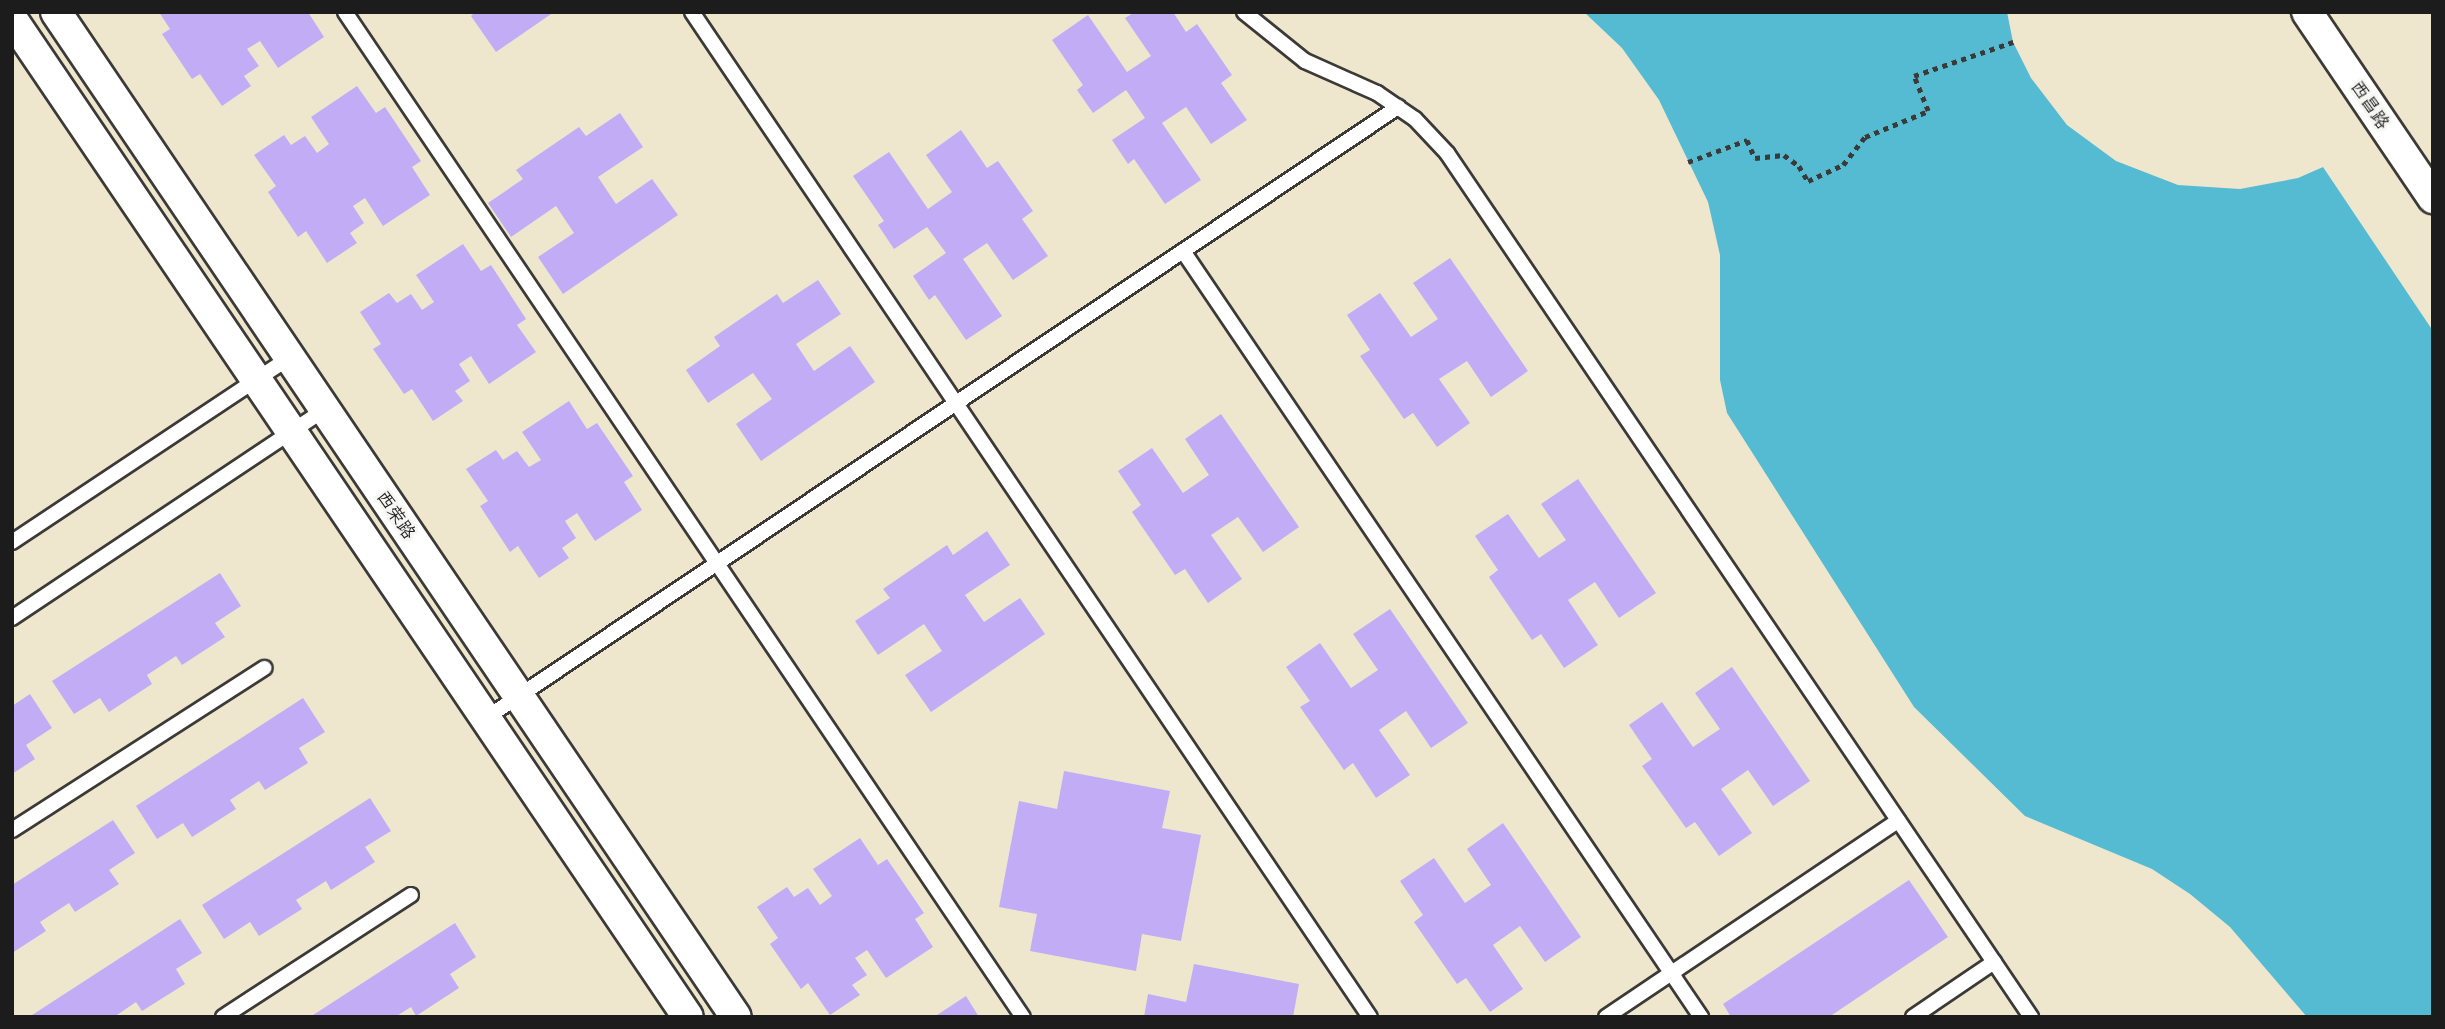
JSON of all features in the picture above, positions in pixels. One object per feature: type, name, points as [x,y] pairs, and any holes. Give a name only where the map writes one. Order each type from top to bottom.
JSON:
[{"type":"street","name":"西荣路","points":[[56,12],[736,1017]]},
{"type":"street","name":"西昌路","points":[[2307,12],[2433,198]]},
{"type":"street","points":[[12,19],[688,1017]]},
{"type":"lane","points":[[345,12],[1023,1017]]},
{"type":"lane","points":[[692,12],[1370,1017]]},
{"type":"lane","points":[[1244,12],[1306,61],[1398,107],[1447,153],[2031,1017]]},
{"type":"lane","points":[[486,718],[1398,107]]},
{"type":"lane","points":[[1183,251],[1701,1017]]},
{"type":"lane","points":[[12,542],[290,357]]},
{"type":"lane","points":[[12,618],[325,409]]},
{"type":"lane","points":[[12,830],[264,668]]},
{"type":"lane","points":[[1605,1017],[1898,821]]},
{"type":"lane","points":[[223,1017],[411,895]]},
{"type":"lane","points":[[1913,1017],[1994,962]]},
{"type":"path","points":[[1688,162],[1747,140],[1755,158],[1784,155],[1799,166],[1808,181],[1843,165],[1865,137],[1928,111],[1914,76],[2013,42]]},
{"type":"water","points":[[1584,12],[2007,12],[2013,42],[2031,78],[2067,125],[2116,161],[2178,185],[2240,189],[2298,178],[2323,167],[2433,331],[2433,1017],[2307,1017],[2230,927],[2190,894],[2152,869],[2025,816],[1914,707],[1727,413],[1720,380],[1720,255],[1708,202],[1659,100],[1622,48]]},
{"type":"building","points":[[159,12],[308,12],[324,37],[278,68],[260,41],[247,49],[259,66],[244,76],[251,86],[222,106],[200,74],[192,79],[162,34],[170,29]]},
{"type":"building","points":[[475,12],[554,12],[496,52],[471,16]]},
{"type":"building","points":[[1135,12],[1173,12],[1186,32],[1197,24],[1232,75],[1221,83],[1247,120],[1211,144],[1186,107],[1162,123],[1201,180],[1165,204],[1134,159],[1128,164],[1112,140],[1145,118],[1126,90],[1093,113],[1077,90],[1083,85],[1052,40],[1088,15],[1127,72],[1151,56],[1125,18]]},
{"type":"building","points":[[357,86],[376,113],[385,107],[421,161],[412,167],[430,195],[383,226],[365,198],[353,206],[364,223],[350,233],[357,243],[327,263],[306,231],[298,237],[268,192],[276,186],[254,155],[284,135],[291,145],[305,136],[317,153],[329,144],[311,117]]},
{"type":"building","points":[[620,113],[643,147],[598,177],[616,204],[652,179],[678,215],[563,294],[538,257],[574,233],[556,206],[511,237],[488,203],[523,179],[516,170],[579,127],[586,136]]},
{"type":"building","points":[[961,130],[987,168],[998,161],[1033,211],[1022,219],[1048,256],[1013,280],[987,243],[963,259],[1002,316],[966,340],[935,295],[929,300],[913,276],[946,253],[927,227],[894,249],[878,225],[884,221],[853,176],[889,152],[928,209],[952,192],[926,155]]},
{"type":"building","points":[[463,244],[481,271],[491,265],[526,319],[517,325],[536,352],[489,384],[471,356],[459,364],[470,381],[455,391],[463,401],[433,421],[412,389],[404,394],[373,349],[381,344],[360,312],[389,293],[397,303],[411,294],[422,310],[434,302],[416,275]]},
{"type":"building","points":[[1450,258],[1528,371],[1491,397],[1467,361],[1439,379],[1470,423],[1437,447],[1413,413],[1404,419],[1360,356],[1370,350],[1347,315],[1380,293],[1411,337],[1438,319],[1413,283]]},
{"type":"building","points":[[818,280],[841,314],[796,344],[814,371],[850,346],[875,382],[761,461],[736,424],[772,399],[753,373],[708,403],[686,370],[720,346],[714,337],[777,294],[783,303]]},
{"type":"building","points":[[569,401],[587,429],[597,423],[633,476],[624,482],[642,510],[595,541],[577,513],[565,521],[576,538],[562,548],[569,558],[539,578],[518,546],[510,552],[480,506],[488,501],[466,469],[496,450],[503,460],[517,451],[529,467],[541,460],[522,432]]},
{"type":"building","points":[[1221,414],[1299,527],[1263,552],[1238,517],[1211,535],[1242,579],[1208,603],[1185,569],[1175,575],[1132,512],[1141,505],[1118,471],[1152,448],[1183,493],[1209,475],[1185,439]]},
{"type":"building","points":[[1578,479],[1656,593],[1619,618],[1595,582],[1568,600],[1598,645],[1564,668],[1541,634],[1532,640],[1489,577],[1498,570],[1475,536],[1508,514],[1539,558],[1566,540],[1541,504]]},
{"type":"building","points":[[987,531],[1010,565],[965,595],[984,622],[1020,598],[1045,634],[931,712],[905,675],[942,651],[924,624],[878,655],[855,621],[890,598],[883,589],[947,545],[953,555]]},
{"type":"building","points":[[220,573],[241,606],[215,623],[225,637],[182,665],[176,656],[147,675],[152,684],[109,712],[100,698],[74,714],[52,681]]},
{"type":"building","points":[[1390,609],[1468,723],[1431,748],[1406,711],[1379,730],[1410,775],[1376,798],[1353,763],[1344,770],[1300,707],[1310,701],[1286,667],[1320,643],[1351,688],[1378,670],[1353,634]]},
{"type":"building","points":[[1732,667],[1810,781],[1773,806],[1748,770],[1721,789],[1752,833],[1719,856],[1695,822],[1686,828],[1642,766],[1652,759],[1629,725],[1662,702],[1693,747],[1720,729],[1695,693]]},
{"type":"building","points":[[30,694],[52,728],[26,745],[35,759],[12,774],[12,706]]},
{"type":"building","points":[[303,698],[325,732],[299,748],[308,763],[265,790],[259,781],[230,800],[236,809],[192,837],[183,823],[157,839],[136,806]]},
{"type":"building","points":[[1064,771],[1170,791],[1162,828],[1201,835],[1181,941],[1142,934],[1136,971],[1030,951],[1037,914],[999,907],[1019,801],[1057,809]]},
{"type":"building","points":[[370,798],[391,831],[365,847],[375,862],[331,890],[326,881],[296,900],[302,909],[259,936],[250,922],[224,939],[202,905]]},
{"type":"building","points":[[113,820],[135,853],[109,870],[119,884],[75,912],[69,903],[40,922],[46,931],[12,953],[12,885]]},
{"type":"building","points":[[1503,823],[1581,937],[1545,962],[1520,926],[1493,945],[1523,989],[1490,1012],[1466,978],[1457,984],[1414,922],[1423,915],[1400,881],[1434,858],[1465,903],[1491,885],[1467,849]]},
{"type":"building","points":[[860,838],[878,865],[887,859],[924,913],[915,919],[933,947],[886,978],[867,950],[855,958],[867,975],[852,985],[860,995],[830,1015],[808,983],[801,989],[770,944],[778,938],[757,907],[787,887],[794,897],[808,888],[820,905],[832,896],[813,869]]},
{"type":"building","points":[[1909,880],[1948,937],[1829,1017],[1731,1017],[1723,1004]]},
{"type":"building","points":[[180,919],[202,953],[176,969],[185,984],[142,1011],[136,1002],[114,1017],[29,1017]]},
{"type":"building","points":[[455,923],[476,957],[450,974],[459,988],[416,1016],[411,1007],[395,1017],[310,1017]]},
{"type":"building","points":[[1194,964],[1299,984],[1293,1017],[1144,1017],[1148,994],[1186,1002]]},
{"type":"building","points":[[966,996],[979,1017],[934,1017]]}]
